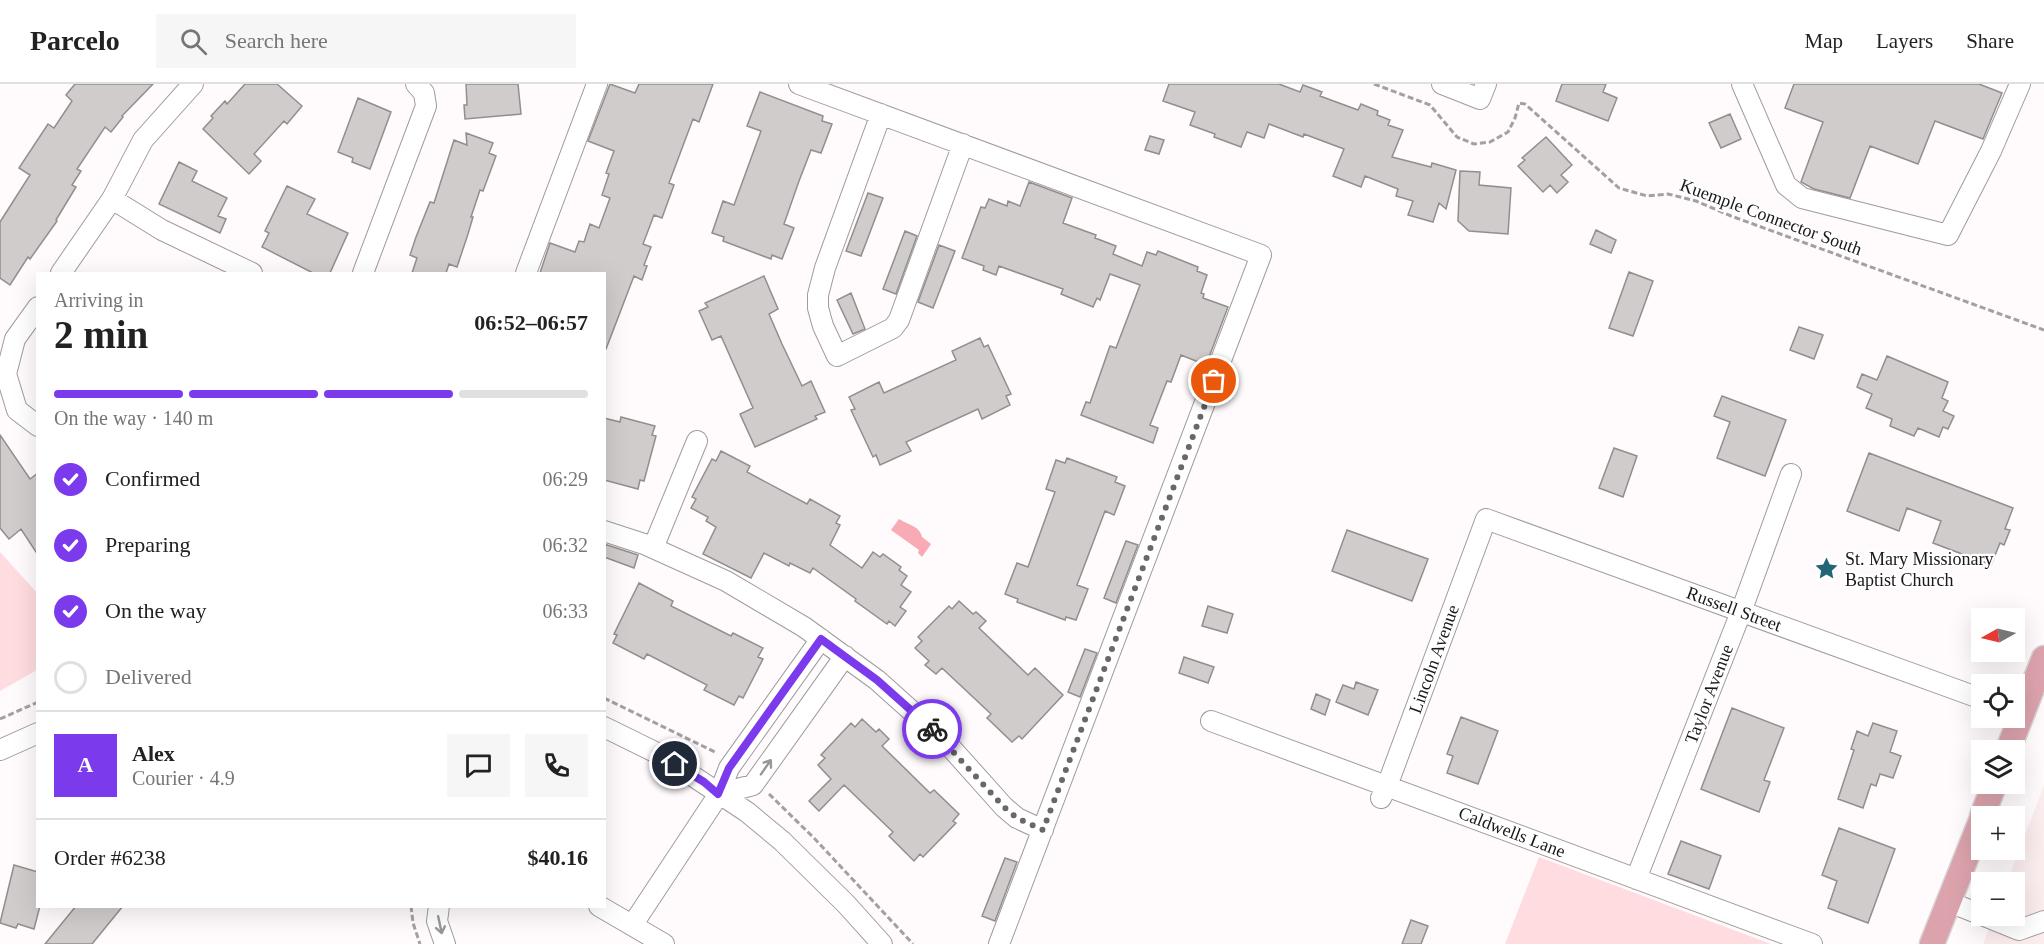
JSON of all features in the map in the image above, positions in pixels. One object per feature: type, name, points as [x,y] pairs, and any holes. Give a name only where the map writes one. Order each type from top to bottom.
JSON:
[{"type":"main road","points":[[2025,698],[2044,658]]},
{"type":"main road","points":[[1932,944],[1971,845]]},
{"type":"street","points":[[62,272],[111,199],[143,140],[193,84]]},
{"type":"street","points":[[363,272],[426,106],[424,93],[416,84]]},
{"type":"street","points":[[526,272],[597,84]]},
{"type":"street","points":[[799,84],[1262,255],[999,944]]},
{"type":"street","points":[[1442,84],[1483,91]]},
{"type":"street","points":[[1742,84],[1786,185],[1802,198],[1948,235],[1991,152],[2020,84]]},
{"type":"street","points":[[881,114],[825,268],[818,295],[818,308],[823,326],[837,356],[893,328],[899,320],[963,144]]},
{"type":"street","points":[[111,199],[162,230],[250,272]]},
{"type":"street","points":[[36,310],[15,339],[6,374],[17,410],[36,424]]},
{"type":"street","points":[[653,548],[697,441]]},
{"type":"street","name":"Taylor Avenue","points":[[1636,879],[1741,612],[1791,474]]},
{"type":"street","name":"Russell Street","points":[[1486,519],[1971,695]]},
{"type":"street","name":"Lincoln Avenue","points":[[1384,792],[1486,519]]},
{"type":"street","points":[[606,532],[653,548],[726,581],[804,627],[877,680],[944,740],[1004,807],[1017,818],[1043,830]]},
{"type":"street","points":[[633,924],[718,794],[729,768],[821,639]]},
{"type":"street","points":[[718,794],[753,785],[845,656]]},
{"type":"street","name":"Caldwells Lane","points":[[1211,721],[1384,792],[1636,879],[1812,944]]},
{"type":"street","points":[[606,728],[661,755],[747,812],[782,841],[846,904],[882,944]]},
{"type":"street","points":[[0,750],[36,734]]},
{"type":"street","points":[[1949,902],[1971,911]]},
{"type":"street","points":[[439,908],[437,921],[445,944]]},
{"type":"street","points":[[603,908],[664,944]]},
{"type":"street","points":[[2019,930],[2044,921]]},
{"type":"street","points":[[2009,926],[2044,939]]},
{"type":"path","name":"Kuemple Connector South","points":[[1374,84],[1430,105],[1457,137],[1474,144],[1490,142],[1508,132],[1519,103],[1525,104],[1619,188],[1647,196],[1668,194],[1696,201],[1742,220],[2044,330]]},
{"type":"path","points":[[0,719],[36,703]]},
{"type":"path","points":[[411,908],[413,923],[420,944]]},
{"type":"shaded area","points":[[899,519],[916,528],[931,544],[922,557],[918,553],[919,550],[891,530]]},
{"type":"shaded area","points":[[0,552],[36,592],[36,671],[0,691]]},
{"type":"shaded area","points":[[2044,785],[2044,944],[1983,944],[1990,926],[2025,926],[2025,872],[2011,872],[2015,860],[2025,860],[2025,835]]},
{"type":"shaded area","points":[[1539,857],[1771,944],[1505,944]]},
{"type":"building","points":[[75,84],[153,84],[122,116],[111,132],[105,127],[77,169],[81,171],[72,185],[76,187],[57,221],[30,259],[28,257],[10,285],[0,278],[0,222],[30,175],[19,168],[48,124],[54,128],[72,101],[66,95]]},
{"type":"building","points":[[245,84],[277,84],[302,106],[287,124],[284,121],[254,154],[261,161],[249,174],[203,129],[225,101],[227,104]]},
{"type":"building","points":[[466,84],[518,84],[521,114],[465,119]]},
{"type":"building","points":[[610,84],[635,93],[639,84],[713,84],[699,122],[693,119],[669,183],[674,185],[662,218],[654,215],[643,244],[651,247],[644,265],[647,266],[642,280],[634,276],[606,349],[606,272],[540,272],[550,243],[575,252],[579,241],[584,242],[590,224],[599,228],[610,198],[602,195],[609,174],[606,173],[614,151],[588,141]]},
{"type":"building","points":[[1169,84],[1279,84],[1300,92],[1303,85],[1322,92],[1320,96],[1358,110],[1361,104],[1378,111],[1377,115],[1390,120],[1388,125],[1403,130],[1392,157],[1431,167],[1432,163],[1456,170],[1446,209],[1439,203],[1433,222],[1408,215],[1413,201],[1396,196],[1398,189],[1365,176],[1361,187],[1333,176],[1344,149],[1304,134],[1303,137],[1269,124],[1264,138],[1247,132],[1241,147],[1214,137],[1215,134],[1190,125],[1195,112],[1163,101]]},
{"type":"building","points":[[1562,84],[1606,84],[1603,92],[1617,98],[1608,121],[1556,101]]},
{"type":"building","points":[[1794,84],[1979,84],[2002,93],[1983,139],[1935,121],[1918,164],[1870,146],[1850,198],[1814,189],[1801,182],[1823,122],[1785,108]]},
{"type":"building","points":[[760,92],[823,116],[822,121],[832,124],[821,153],[811,150],[799,181],[784,224],[794,228],[782,259],[772,255],[771,259],[723,241],[724,237],[712,233],[723,201],[734,205],[761,131],[747,126]]},
{"type":"building","points":[[358,98],[391,112],[370,169],[352,162],[353,158],[338,152]]},
{"type":"building","points":[[1730,114],[1741,139],[1721,148],[1709,123]]},
{"type":"building","points":[[466,133],[493,143],[489,153],[496,156],[483,191],[480,190],[457,267],[449,264],[446,272],[412,272],[417,258],[410,255],[430,202],[434,203],[454,140],[467,145]]},
{"type":"building","points":[[1150,136],[1164,140],[1159,154],[1145,150]]},
{"type":"building","points":[[1546,137],[1572,165],[1561,175],[1568,182],[1557,193],[1550,185],[1543,192],[1518,166],[1525,160],[1522,158]]},
{"type":"building","points":[[179,162],[197,171],[192,181],[227,198],[218,216],[226,219],[220,233],[159,204]]},
{"type":"building","points":[[1460,171],[1480,172],[1479,185],[1511,188],[1508,234],[1469,231],[1458,221]]},
{"type":"building","points":[[1029,182],[1072,198],[1063,223],[1096,235],[1095,238],[1116,246],[1113,254],[1142,266],[1147,252],[1156,255],[1158,251],[1198,267],[1197,271],[1207,275],[1201,293],[1204,294],[1203,298],[1228,307],[1206,365],[1181,355],[1171,382],[1167,381],[1150,425],[1158,428],[1153,443],[1081,415],[1086,402],[1090,403],[1110,346],[1116,348],[1140,285],[1110,274],[1100,300],[1097,298],[1093,307],[1061,294],[1063,289],[999,266],[996,275],[983,270],[984,266],[962,258],[981,207],[985,208],[989,199],[1007,206],[1008,201],[1020,206]]},
{"type":"building","points":[[287,186],[315,199],[307,214],[348,233],[330,272],[311,272],[262,247],[269,233],[265,231]]},
{"type":"building","points":[[868,193],[883,198],[861,256],[846,251]]},
{"type":"building","points":[[1596,230],[1616,240],[1611,253],[1590,244]]},
{"type":"building","points":[[905,231],[917,236],[896,294],[883,289]]},
{"type":"building","points":[[939,245],[955,251],[933,308],[918,302]]},
{"type":"building","points":[[1629,272],[1653,281],[1633,336],[1609,328]]},
{"type":"building","points":[[764,276],[778,309],[769,314],[782,344],[802,386],[811,381],[825,412],[815,416],[817,419],[755,447],[740,414],[753,408],[721,336],[712,340],[699,311],[708,307],[705,303]]},
{"type":"building","points":[[851,293],[865,329],[853,334],[837,300]]},
{"type":"building","points":[[1799,327],[1823,335],[1814,359],[1790,350]]},
{"type":"building","points":[[980,338],[984,347],[988,345],[1011,394],[1006,396],[1010,405],[982,419],[978,409],[906,442],[911,451],[880,465],[876,455],[873,457],[851,410],[855,409],[849,397],[879,382],[884,393],[956,360],[952,351]]},
{"type":"building","points":[[1887,356],[1948,382],[1942,398],[1948,401],[1943,411],[1954,416],[1948,429],[1943,427],[1939,437],[1918,428],[1914,436],[1890,426],[1892,419],[1866,408],[1872,394],[1857,387],[1862,374],[1877,380]]},
{"type":"building","points":[[1722,396],[1786,420],[1765,476],[1717,458],[1730,422],[1714,416]]},
{"type":"building","points":[[621,417],[655,426],[652,435],[656,436],[644,481],[640,480],[638,489],[606,481],[606,418],[620,422]]},
{"type":"building","points":[[0,435],[30,479],[36,474],[36,552],[21,529],[9,539],[0,528]]},
{"type":"building","points":[[1614,448],[1637,456],[1623,497],[1599,488]]},
{"type":"building","points":[[721,451],[750,466],[747,472],[807,504],[810,499],[840,516],[836,523],[840,525],[830,545],[862,568],[873,552],[880,557],[883,554],[901,567],[899,570],[907,576],[901,585],[911,592],[900,607],[906,611],[895,626],[889,621],[887,624],[813,568],[810,573],[790,563],[789,566],[764,553],[751,578],[703,554],[716,527],[706,521],[708,517],[691,508],[696,499],[692,497],[712,459],[716,461]]},
{"type":"building","points":[[1869,453],[2013,508],[2005,529],[2010,530],[2004,545],[2000,543],[1991,565],[1933,543],[1941,521],[1907,508],[1899,531],[1847,511]]},
{"type":"building","points":[[1067,458],[1117,477],[1115,482],[1125,486],[1114,515],[1105,511],[1077,585],[1088,589],[1076,620],[1066,617],[1065,620],[1017,602],[1018,599],[1005,594],[1017,563],[1028,567],[1055,492],[1046,489],[1056,460],[1065,463]]},
{"type":"building","points":[[1347,530],[1428,559],[1412,601],[1332,571]]},
{"type":"building","points":[[1126,541],[1138,545],[1116,603],[1104,598]]},
{"type":"building","points":[[606,545],[638,555],[634,568],[606,558]]},
{"type":"building","points":[[639,583],[673,601],[671,606],[731,636],[733,633],[763,648],[758,657],[763,659],[743,698],[739,696],[734,705],[704,690],[707,685],[647,654],[644,659],[613,643],[617,635],[614,634]]},
{"type":"building","points":[[959,601],[973,614],[976,612],[986,621],[979,628],[1028,675],[1035,668],[1063,695],[1022,739],[1019,736],[1012,742],[987,718],[991,714],[942,668],[936,674],[925,665],[929,661],[915,648],[922,641],[918,637],[949,606],[952,609]]},
{"type":"building","points":[[1208,606],[1233,614],[1227,633],[1202,626]]},
{"type":"building","points":[[1085,649],[1097,653],[1080,697],[1068,692]]},
{"type":"building","points":[[1184,657],[1214,667],[1208,683],[1179,673]]},
{"type":"building","points":[[1356,682],[1378,690],[1368,715],[1336,702],[1343,685],[1354,689]]},
{"type":"building","points":[[1316,694],[1330,700],[1325,715],[1311,709]]},
{"type":"building","points":[[1732,708],[1784,728],[1764,780],[1770,782],[1759,812],[1701,789]]},
{"type":"building","points":[[1461,717],[1498,731],[1478,784],[1447,773],[1453,756],[1447,754]]},
{"type":"building","points":[[862,719],[876,732],[879,729],[889,739],[882,746],[930,793],[934,790],[959,814],[953,821],[956,823],[923,857],[920,854],[914,861],[889,836],[893,832],[844,785],[819,811],[809,801],[831,779],[818,765],[825,758],[821,755],[851,723],[855,727]]},
{"type":"building","points":[[1873,723],[1897,731],[1890,752],[1901,756],[1893,778],[1880,774],[1876,786],[1871,784],[1863,808],[1838,799],[1854,750],[1851,749],[1857,731],[1868,736]]},
{"type":"building","points":[[1839,828],[1895,849],[1868,923],[1828,908],[1837,881],[1822,875]]},
{"type":"building","points":[[1681,841],[1721,856],[1709,889],[1668,874]]},
{"type":"building","points":[[1005,858],[1017,862],[995,921],[982,916]]},
{"type":"building","points":[[14,865],[36,871],[36,908],[39,908],[34,929],[18,924],[16,928],[0,923]]},
{"type":"building","points":[[74,908],[121,908],[92,944],[45,944]]},
{"type":"building","points":[[1411,920],[1428,926],[1421,944],[1402,944]]},
{"type":"way so far","points":[[932,729],[1004,807],[1017,818],[1043,830],[1214,381]]},
{"type":"place","name":"St. Mary Missionary Baptist Church","points":[[1827,569]]},
{"type":"route","points":[[675,764],[704,782],[718,794],[729,768],[821,639],[877,680],[932,729]]}]
